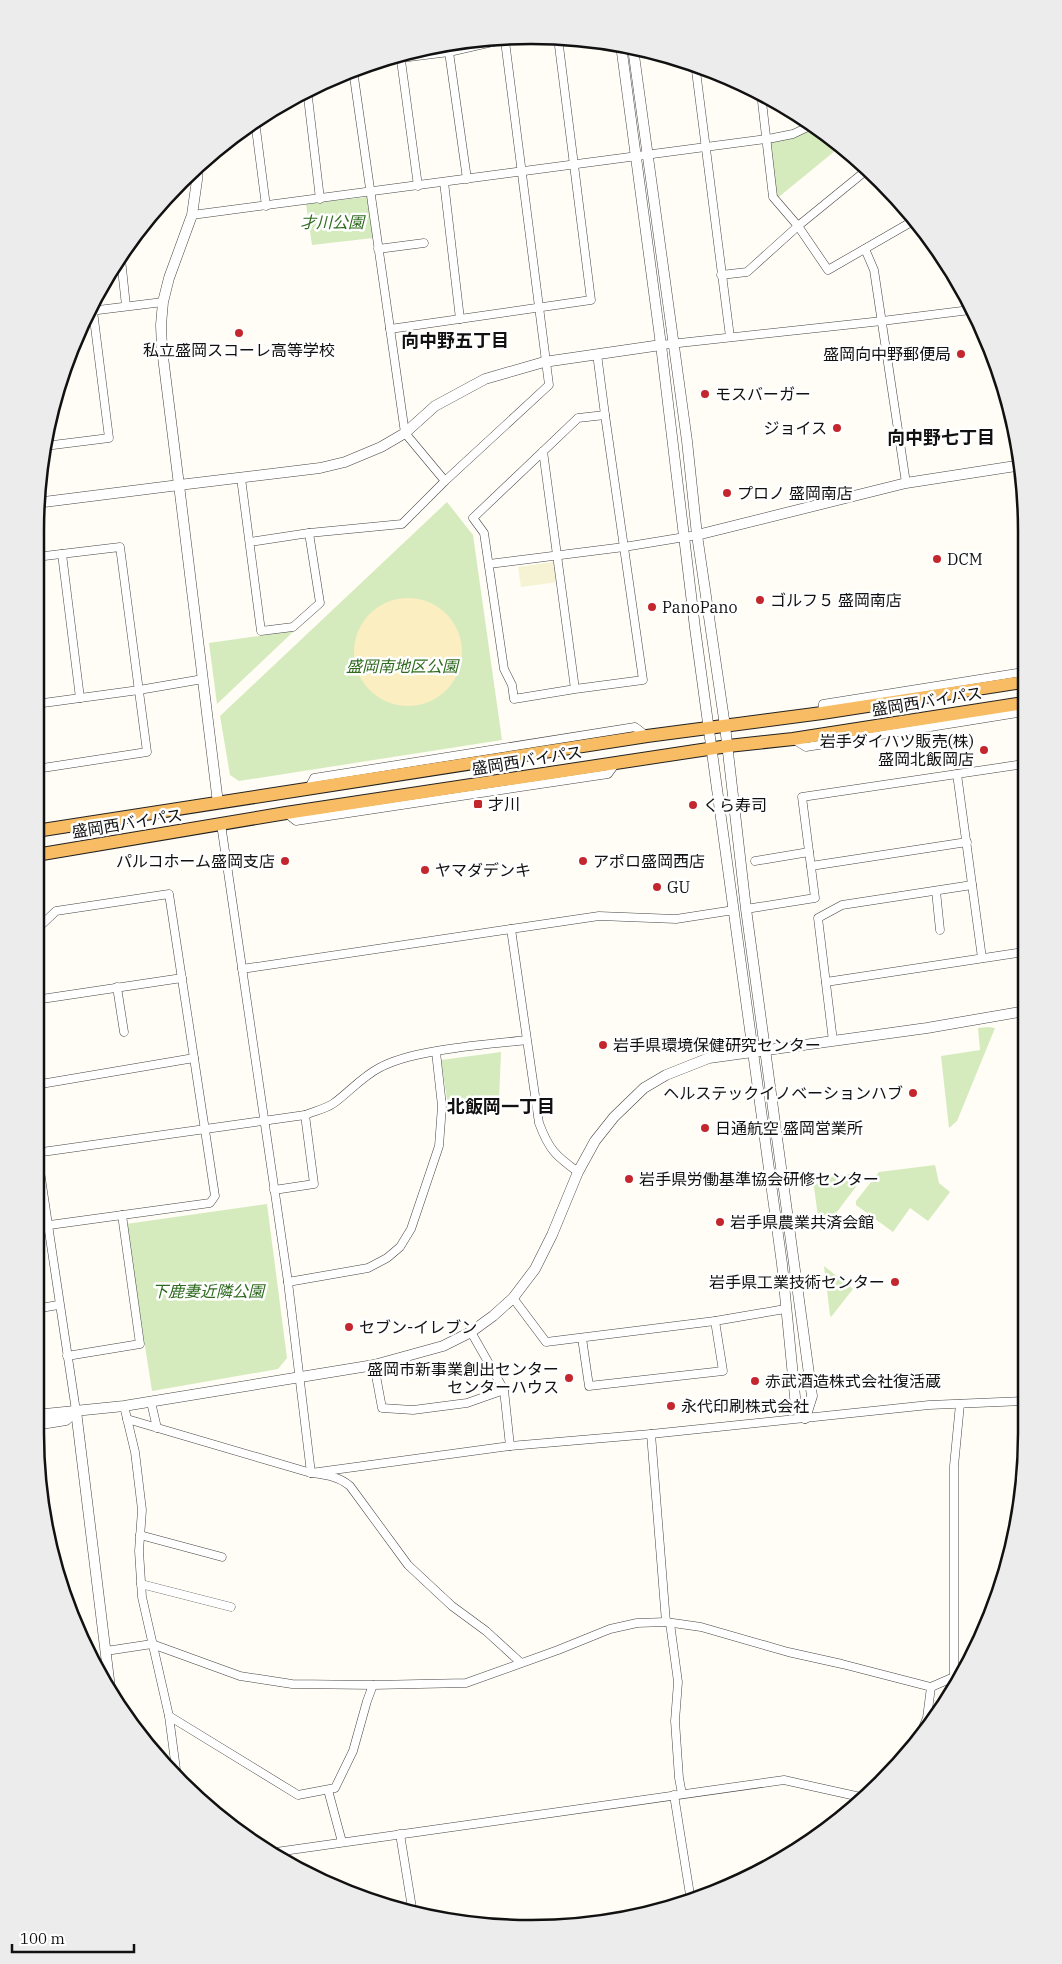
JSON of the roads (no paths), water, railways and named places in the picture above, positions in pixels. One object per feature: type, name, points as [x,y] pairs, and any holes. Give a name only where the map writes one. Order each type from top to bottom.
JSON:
[{"type":"highway","name":"盛岡西バイパス","points":[[44,830],[646,736],[822,713],[1018,683]]},
{"type":"highway","name":"盛岡西バイパス","points":[[44,854],[286,813],[712,748],[793,739],[1018,703]]},
{"type":"street","points":[[250,542],[309,533],[402,524],[548,385],[506,45]]},
{"type":"street","points":[[390,329],[591,300],[559,45]]},
{"type":"street","points":[[435,53],[468,48]]},
{"type":"street","points":[[449,52],[467,179]]},
{"type":"street","points":[[622,52],[709,728],[782,1264],[796,1407],[805,1418]]},
{"type":"street","points":[[634,55],[674,344],[697,535],[728,746],[746,909],[812,1396],[805,1418]]},
{"type":"street","points":[[402,61],[418,186]]},
{"type":"street","points":[[695,73],[730,337]]},
{"type":"street","points":[[354,78],[405,433],[445,481]]},
{"type":"street","points":[[308,98],[320,199]]},
{"type":"street","points":[[762,102],[773,197],[798,226],[828,270],[909,223]]},
{"type":"street","points":[[192,214],[320,199],[766,139],[793,134],[805,128]]},
{"type":"street","points":[[256,129],[266,206]]},
{"type":"street","points":[[721,275],[747,272],[798,226],[862,174]]},
{"type":"street","points":[[197,176],[192,214],[176,257],[163,302],[162,349],[218,803]]},
{"type":"street","points":[[444,182],[460,319]]},
{"type":"street","points":[[378,249],[424,243]]},
{"type":"street","points":[[865,249],[874,270],[906,483]]},
{"type":"street","points":[[122,267],[126,306]]},
{"type":"street","points":[[96,310],[163,302]]},
{"type":"street","points":[[45,502],[320,468],[346,462],[381,447],[405,433],[435,406],[485,379],[544,362],[661,345],[882,322],[966,311]]},
{"type":"street","points":[[51,445],[109,438],[93,318]]},
{"type":"street","points":[[597,354],[643,680],[514,699],[512,685],[504,669],[484,533],[473,518],[578,418],[605,415]]},
{"type":"street","points":[[543,451],[575,689]]},
{"type":"street","points":[[489,564],[685,538],[906,483],[1014,466]]},
{"type":"street","points":[[241,478],[260,631],[293,627],[320,602],[309,533]]},
{"type":"street","points":[[44,556],[120,546],[147,752],[44,768]]},
{"type":"street","points":[[62,554],[80,698]]},
{"type":"street","points":[[822,713],[823,704],[1018,673]]},
{"type":"street","points":[[44,703],[203,679]]},
{"type":"street","points":[[793,739],[806,747],[1018,713]]},
{"type":"street","points":[[746,909],[815,898],[802,797],[1018,765]]},
{"type":"street","points":[[957,774],[982,958]]},
{"type":"street","points":[[221,824],[288,1282],[311,1474]]},
{"type":"street","points":[[811,866],[966,842]]},
{"type":"street","points":[[755,861],[809,852]]},
{"type":"street","points":[[833,1042],[818,918],[842,905],[972,885]]},
{"type":"street","points":[[936,891],[940,930]]},
{"type":"street","points":[[44,922],[56,911],[169,894],[215,1196],[210,1203],[44,1226]]},
{"type":"street","points":[[242,969],[599,916],[676,919],[734,910]]},
{"type":"street","points":[[511,929],[539,1123],[546,1140],[557,1157],[578,1172]]},
{"type":"street","points":[[826,982],[1018,953]]},
{"type":"street","points":[[44,999],[182,978]]},
{"type":"street","points":[[117,987],[124,1032]]},
{"type":"street","points":[[44,1414],[124,1406],[299,1378],[374,1365],[443,1346],[471,1332],[513,1298],[535,1269],[552,1235],[578,1172],[595,1141],[614,1117],[644,1088],[666,1075],[709,1058],[833,1042],[1018,1012]]},
{"type":"street","points":[[44,1152],[305,1115],[332,1104],[358,1082],[380,1068],[408,1057],[526,1040]]},
{"type":"street","points":[[288,1282],[368,1268],[388,1258],[403,1241],[411,1228],[439,1146],[442,1106],[436,1052]]},
{"type":"street","points":[[44,1083],[194,1058]]},
{"type":"street","points":[[274,1190],[314,1184],[305,1115]]},
{"type":"street","points":[[44,1198],[58,1305],[76,1411],[109,1677]]},
{"type":"street","points":[[67,1356],[140,1344],[122,1215]]},
{"type":"street","points":[[513,1298],[546,1342],[785,1309]]},
{"type":"street","points":[[44,1307],[58,1305]]},
{"type":"street","points":[[582,1338],[589,1386],[723,1370],[715,1320]]},
{"type":"street","points":[[471,1332],[504,1390],[510,1446]]},
{"type":"street","points":[[374,1365],[382,1408],[413,1410],[467,1404],[504,1390]]},
{"type":"street","points":[[311,1474],[510,1446],[960,1404],[1018,1401]]},
{"type":"street","points":[[151,1402],[157,1428]]},
{"type":"street","points":[[958,1668],[954,1466],[960,1404]]},
{"type":"street","points":[[124,1406],[135,1452],[142,1510],[140,1535],[142,1597],[169,1716],[175,1765]]},
{"type":"street","points":[[44,1424],[66,1420],[76,1411]]},
{"type":"street","points":[[127,1419],[311,1474],[342,1479],[350,1486],[408,1564],[452,1606],[486,1632],[520,1662]]},
{"type":"street","points":[[651,1434],[668,1623],[678,1682],[676,1729],[679,1778],[678,1795],[690,1893]]},
{"type":"street","points":[[140,1535],[222,1557]]},
{"type":"street","points":[[141,1584],[231,1607]]},
{"type":"street","points":[[106,1651],[152,1644],[240,1676],[292,1684],[373,1686],[466,1683],[520,1662],[558,1650],[610,1628],[637,1623],[668,1623],[701,1627],[788,1652],[931,1687],[951,1680]]},
{"type":"street","points":[[169,1716],[298,1795],[335,1788],[353,1751],[373,1686]]},
{"type":"street","points":[[927,1717],[931,1687]]},
{"type":"street","points":[[280,1851],[784,1780],[856,1796]]},
{"type":"street","points":[[328,1790],[342,1842]]},
{"type":"street","points":[[400,1834],[412,1905]]},
{"type":"place","name":"私立盛岡スコーレ高等学校","points":[[239,333]]},
{"type":"place","name":"盛岡向中野郵便局","points":[[961,354]]},
{"type":"place","name":"モスバーガー","points":[[705,394]]},
{"type":"place","name":"ジョイス","points":[[837,428]]},
{"type":"place","name":"プロノ 盛岡南店","points":[[727,493]]},
{"type":"place","name":"DCM","points":[[937,559]]},
{"type":"place","name":"ゴルフ５ 盛岡南店","points":[[760,600]]},
{"type":"place","name":"PanoPano","points":[[652,607]]},
{"type":"place","name":"岩手ダイハツ販売(株) 盛岡北飯岡店","points":[[984,750]]},
{"type":"place","name":"才川","points":[[478,804]]},
{"type":"place","name":"くら寿司","points":[[693,805]]},
{"type":"place","name":"パルコホーム盛岡支店","points":[[285,861]]},
{"type":"place","name":"アポロ盛岡西店","points":[[583,861]]},
{"type":"place","name":"ヤマダデンキ","points":[[425,870]]},
{"type":"place","name":"GU","points":[[657,887]]},
{"type":"place","name":"岩手県環境保健研究センター","points":[[603,1045]]},
{"type":"place","name":"ヘルステックイノベーションハブ","points":[[913,1093]]},
{"type":"place","name":"日通航空 盛岡営業所","points":[[705,1128]]},
{"type":"place","name":"岩手県労働基準協会研修センター","points":[[629,1179]]},
{"type":"place","name":"岩手県農業共済会館","points":[[720,1222]]},
{"type":"place","name":"岩手県工業技術センター","points":[[895,1282]]},
{"type":"place","name":"セブン-イレブン","points":[[349,1327]]},
{"type":"place","name":"盛岡市新事業創出センター センターハウス","points":[[569,1378]]},
{"type":"place","name":"赤武酒造株式会社復活蔵","points":[[755,1381]]},
{"type":"place","name":"永代印刷株式会社","points":[[671,1406]]},
{"type":"district","name":"向中野五丁目","points":[[455,340]]},
{"type":"district","name":"向中野七丁目","points":[[941,437]]},
{"type":"district","name":"北飯岡一丁目","points":[[501,1106]]},
{"type":"park label","name":"才川公園","points":[[332,222]]},
{"type":"park label","name":"盛岡南地区公園","points":[[402,666]]},
{"type":"park label","name":"下鹿妻近隣公園","points":[[208,1291]]}]
